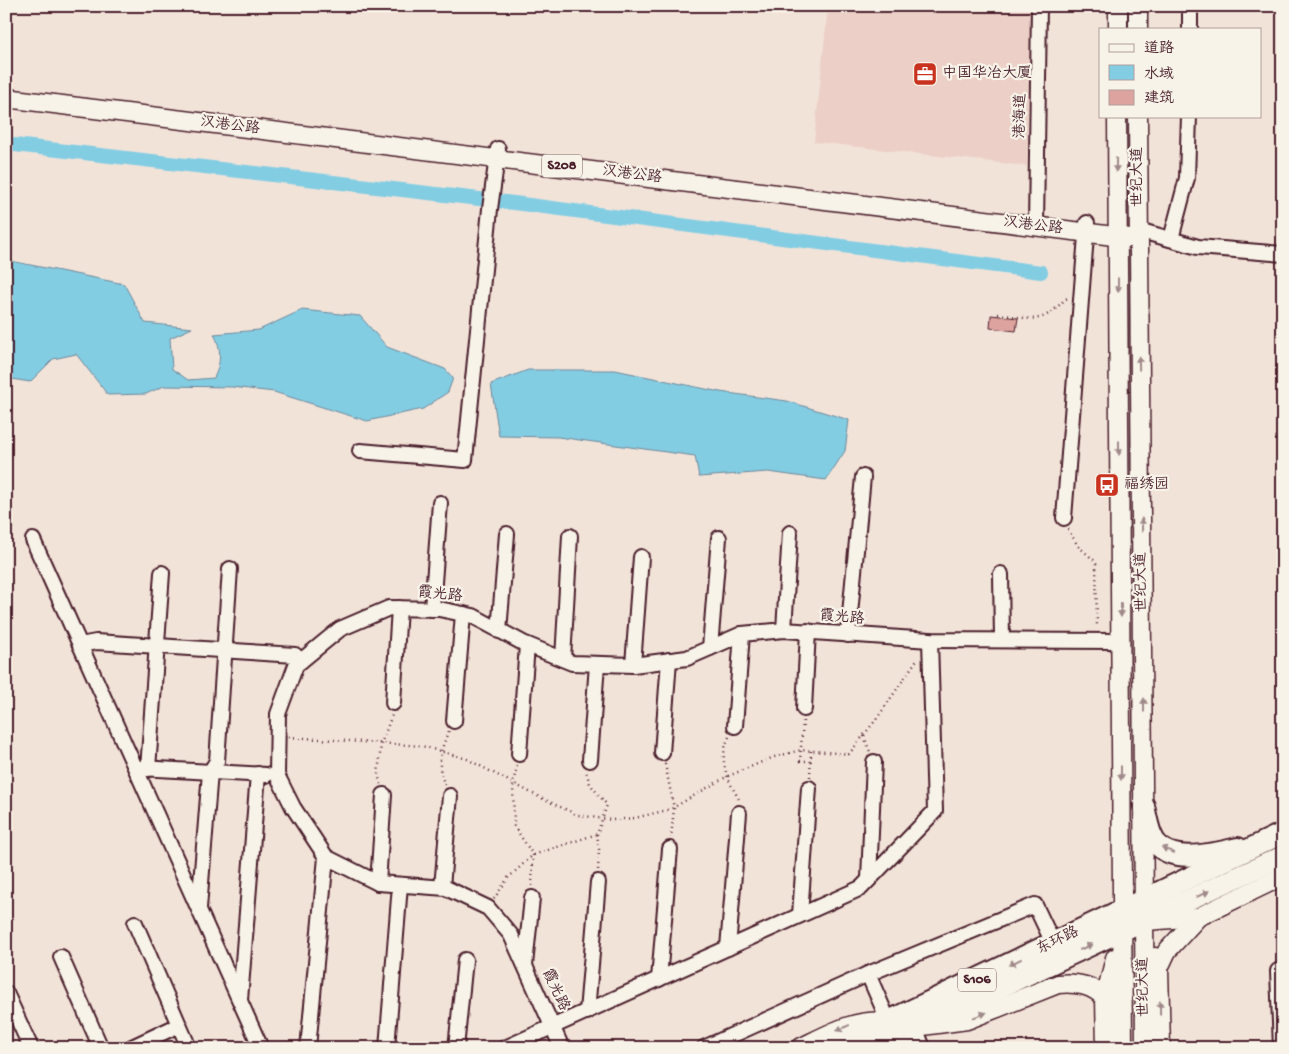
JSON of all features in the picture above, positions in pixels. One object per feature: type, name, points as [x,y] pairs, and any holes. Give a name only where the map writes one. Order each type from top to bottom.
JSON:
[{"type":"highway","points":[[1144,806],[1155,842],[1170,852],[1181,854],[1212,853],[1274,837]]},
{"type":"highway","name":"东环路","points":[[832,1048],[1274,837]]},
{"type":"highway","name":"东环路","points":[[869,1048],[1283,856]]},
{"type":"main road","points":[[1118,6],[1118,28]]},
{"type":"main road","points":[[1138,6],[1138,28]]},
{"type":"main road","name":"汉港公路","points":[[6,88],[497,153],[1138,234]]},
{"type":"main road","name":"汉港公路","points":[[6,98],[497,153]]},
{"type":"main road","name":"世纪大道","points":[[1117,118],[1123,1044]]},
{"type":"main road","name":"世纪大道","points":[[1138,118],[1144,806],[1142,922],[1145,1048]]},
{"type":"main road","points":[[1159,968],[1171,945],[1198,917],[1283,876]]},
{"type":"main road","points":[[1161,1048],[1159,968],[1142,922],[1198,917]]},
{"type":"main road","points":[[1106,1048],[1105,998],[1121,931]]},
{"type":"main road","points":[[899,1048],[915,1027],[967,1020],[1058,984],[1074,983],[1091,986],[1105,998],[1115,1015],[1123,1044]]},
{"type":"main road","points":[[800,1048],[850,1024],[867,1021],[889,1022]]},
{"type":"street","name":"港海道","points":[[1036,222],[1039,6]]},
{"type":"street","points":[[1190,6],[1190,28]]},
{"type":"street","points":[[1171,239],[1187,178],[1189,118]]},
{"type":"street","points":[[360,451],[465,460],[497,153]]},
{"type":"street","points":[[1064,518],[1086,228]]},
{"type":"street","points":[[1138,234],[1171,239],[1198,247],[1283,254]]},
{"type":"street","points":[[848,635],[863,477]]},
{"type":"street","points":[[432,608],[440,503]]},
{"type":"street","points":[[784,630],[790,533]]},
{"type":"street","points":[[499,630],[507,534]]},
{"type":"street","points":[[563,659],[570,536]]},
{"type":"street","points":[[710,648],[719,538]]},
{"type":"street","points":[[33,540],[80,645],[142,768],[199,909],[261,1048]]},
{"type":"street","points":[[633,665],[641,557]]},
{"type":"street","points":[[199,909],[210,772],[217,761],[230,569]]},
{"type":"street","points":[[142,768],[162,573]]},
{"type":"street","points":[[1001,574],[1002,639]]},
{"type":"street","name":"霞光路","points":[[562,1048],[511,935],[488,908],[442,888],[378,883],[326,857],[294,807],[277,775],[278,714],[296,665],[340,629],[389,608],[432,608],[473,616],[527,645],[572,663],[633,665],[687,658],[742,634],[784,630],[930,640],[1121,641]]},
{"type":"street","points":[[393,703],[399,608]]},
{"type":"street","points":[[454,721],[463,614]]},
{"type":"street","points":[[804,709],[808,631]]},
{"type":"street","points":[[735,726],[742,634]]},
{"type":"street","points":[[504,1048],[861,888],[935,811],[930,640]]},
{"type":"street","points":[[80,645],[96,642],[295,655],[301,661]]},
{"type":"street","points":[[519,754],[527,645]]},
{"type":"street","points":[[662,753],[669,660]]},
{"type":"street","points":[[590,760],[598,664]]},
{"type":"street","points":[[869,879],[874,762]]},
{"type":"street","points":[[142,768],[277,775]]},
{"type":"street","points":[[240,1002],[258,774]]},
{"type":"street","points":[[800,915],[809,788]]},
{"type":"street","points":[[378,883],[384,795]]},
{"type":"street","points":[[442,888],[450,796]]},
{"type":"street","points":[[728,948],[739,813]]},
{"type":"street","points":[[660,979],[670,849]]},
{"type":"street","points":[[308,1048],[326,857]]},
{"type":"street","points":[[587,1012],[598,882]]},
{"type":"street","points":[[388,1048],[400,885]]},
{"type":"street","points":[[525,966],[532,898]]},
{"type":"street","points":[[704,1048],[868,974],[1034,905],[1053,943]]},
{"type":"street","points":[[135,923],[189,1048]]},
{"type":"street","points":[[61,957],[101,1048]]},
{"type":"street","points":[[456,1048],[465,960]]},
{"type":"street","points":[[1278,971],[1281,1048]]},
{"type":"street","points":[[868,974],[889,1022]]},
{"type":"street","points":[[6,993],[31,1048]]},
{"type":"street","points":[[130,1048],[179,1025]]},
{"type":"street","points":[[915,1027],[924,1048]]},
{"type":"path","points":[[998,314],[1039,319],[1055,311],[1065,299],[1080,297]]},
{"type":"path","points":[[1064,518],[1078,546],[1096,562],[1097,640]]},
{"type":"path","points":[[277,736],[422,746],[467,759],[578,815],[603,818],[635,818],[674,808],[726,777],[774,757],[801,750],[849,754],[878,717],[930,640]]},
{"type":"path","points":[[384,795],[378,775],[381,744],[392,720],[393,703]]},
{"type":"path","points":[[804,709],[800,761],[811,761]]},
{"type":"path","points":[[450,796],[441,775],[440,751],[454,721]]},
{"type":"path","points":[[735,726],[726,743],[723,760],[726,777],[740,801],[739,813]]},
{"type":"path","points":[[809,788],[811,751]]},
{"type":"path","points":[[662,753],[674,808],[670,849]]},
{"type":"path","points":[[519,754],[513,783],[514,826],[533,855],[532,898]]},
{"type":"path","points":[[590,760],[586,772],[590,784],[607,805],[597,834],[599,849],[598,882]]},
{"type":"path","points":[[488,908],[508,878],[533,855],[597,834]]},
{"type":"shaded area","name":"中国华冶大厦","points":[[828,6],[1030,6],[1027,166],[814,142]]},
{"type":"water","points":[[6,260],[124,284],[145,323],[192,328],[170,338],[172,369],[188,380],[214,378],[220,356],[214,334],[259,330],[302,310],[360,316],[387,347],[445,369],[453,378],[448,392],[423,409],[367,421],[274,392],[232,387],[164,386],[146,394],[108,395],[76,354],[53,359],[30,382],[12,379],[6,368]]},
{"type":"water","points":[[528,370],[615,370],[720,392],[787,401],[849,420],[845,451],[826,480],[768,472],[699,477],[695,456],[558,437],[499,436],[491,384]]},
{"type":"building","points":[[991,315],[1018,318],[1016,331],[990,328]]},
{"type":"waterway","points":[[6,144],[514,203],[1041,272]]},
{"type":"place","name":"中国华冶大厦","points":[[925,74]]},
{"type":"place","name":"福绣园","points":[[1107,485]]}]
